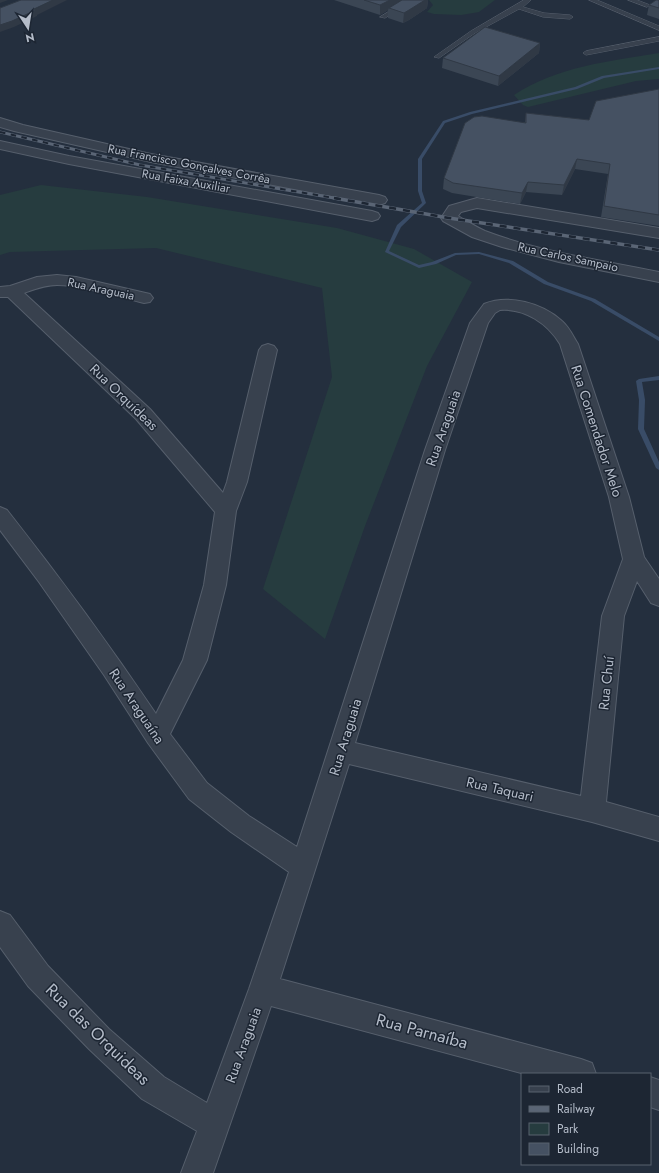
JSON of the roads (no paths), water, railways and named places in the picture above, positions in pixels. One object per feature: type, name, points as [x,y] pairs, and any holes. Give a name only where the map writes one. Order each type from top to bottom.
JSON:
[{"type":"street","name":"Rua Francisco Gonçalves Corrêa","points":[[0,122],[19,128],[151,158],[379,200]]},
{"type":"street","name":"Rua Faixa Auxiliar","points":[[5,143],[69,160],[372,216]]},
{"type":"street","name":"Rua Carlos Sampaio","points":[[659,233],[477,203],[455,209],[448,218],[478,234],[508,244],[559,257],[659,277]]},
{"type":"street","name":"Rua Araguaia","points":[[6,291],[37,282],[58,280],[76,282],[144,298]]},
{"type":"street","name":"Rua Orquídeas","points":[[6,291],[143,414],[226,511]]},
{"type":"street","name":"Rua Comendador Melo","points":[[496,305],[505,304],[522,307],[538,313],[553,322],[562,332],[569,344],[619,497],[634,559],[659,597]]},
{"type":"street","name":"Rua Araguaia","points":[[197,1173],[263,989],[304,868],[438,443],[479,323],[489,309],[496,305]]},
{"type":"street","points":[[157,736],[195,660],[215,585],[226,511],[237,482],[268,350]]},
{"type":"street","name":"Rua Araguaína","points":[[0,515],[47,576],[157,736],[198,791],[240,824],[304,868]]},
{"type":"street","name":"Rua Chuí","points":[[592,810],[613,616],[634,559]]},
{"type":"street","name":"Rua Taquari","points":[[340,752],[592,810],[659,829]]},
{"type":"street","name":"Rua das Orquideas","points":[[0,924],[38,976],[98,1039],[153,1088],[214,1124]]},
{"type":"street","name":"Rua Parnaíba","points":[[263,989],[577,1073]]},
{"type":"lane","points":[[383,17],[412,0]]},
{"type":"lane","points":[[437,57],[473,32],[528,0]]},
{"type":"lane","points":[[592,0],[659,28]]},
{"type":"lane","points":[[632,0],[647,5]]},
{"type":"lane","points":[[518,7],[543,14],[570,17]]},
{"type":"lane","points":[[586,53],[659,39]]},
{"type":"waterway","points":[[659,68],[603,77],[576,88],[471,113],[444,122],[420,159],[420,191],[424,203],[399,226],[387,252],[419,267],[434,263],[455,254],[479,253],[511,262],[546,283],[593,300],[659,339]]},
{"type":"waterway","points":[[659,378],[639,381],[642,400],[641,429],[659,468]]},
{"type":"railway","points":[[0,132],[140,165],[340,199]]},
{"type":"railway","points":[[334,198],[449,218],[659,250]]}]
